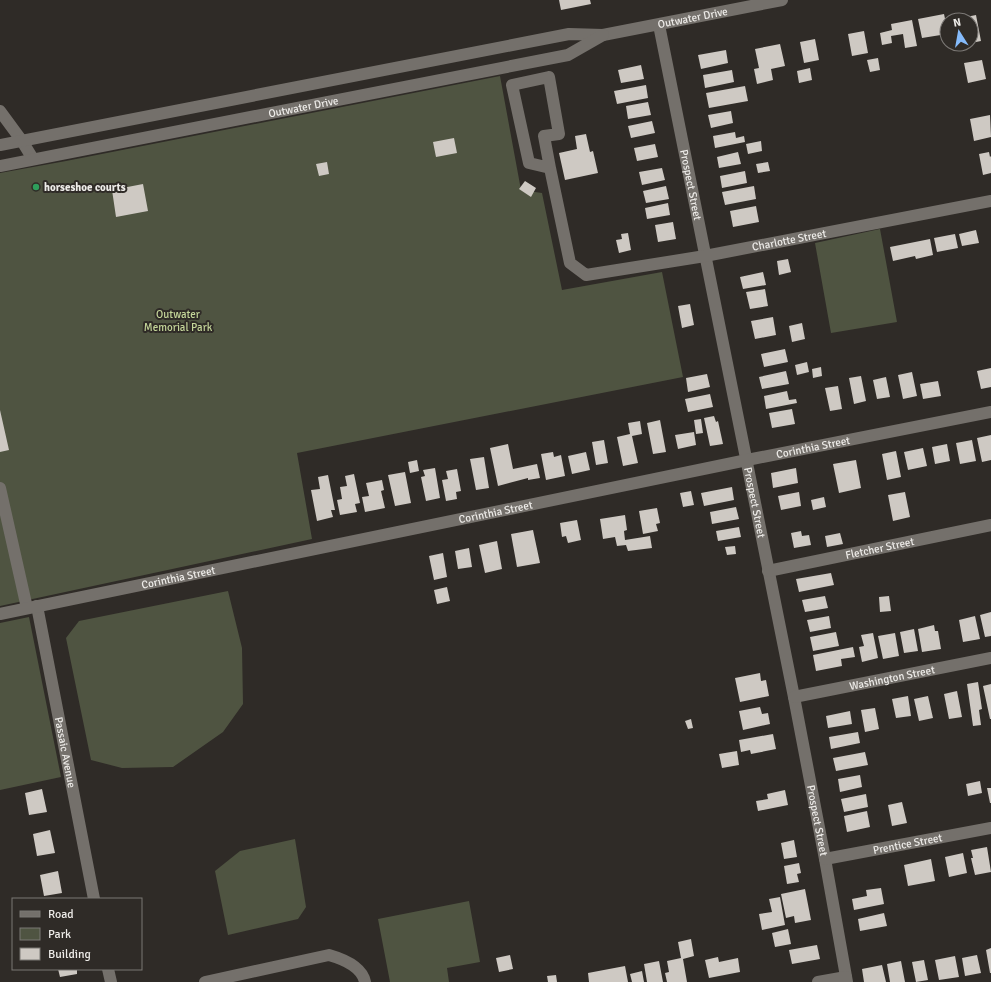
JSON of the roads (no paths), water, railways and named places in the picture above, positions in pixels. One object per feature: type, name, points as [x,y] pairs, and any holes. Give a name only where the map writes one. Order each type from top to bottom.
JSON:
[{"type":"street","name":"Outwater Drive","points":[[0,145],[569,34],[603,35],[782,0]]},
{"type":"street","name":"Prospect Street","points":[[659,25],[794,697],[846,980]]},
{"type":"street","name":"Outwater Drive","points":[[0,166],[568,55],[603,35]]},
{"type":"street","points":[[549,77],[512,84],[529,163],[550,168],[544,136],[559,134],[549,77],[558,57]]},
{"type":"street","points":[[0,111],[33,159]]},
{"type":"street","name":"Charlotte Street","points":[[550,168],[570,263],[586,275],[706,256],[991,200]]},
{"type":"street","name":"Corinthia Street","points":[[0,614],[747,460],[991,412]]},
{"type":"street","name":"Passaic Avenue","points":[[0,488],[32,607],[94,898]]},
{"type":"street","name":"Fletcher Street","points":[[768,571],[991,525]]},
{"type":"street","name":"Washington Street","points":[[794,697],[991,658]]},
{"type":"street","name":"Prentice Street","points":[[824,859],[991,828]]},
{"type":"street","points":[[204,982],[330,955],[342,959],[354,967],[363,976],[365,982]]},
{"type":"street","points":[[108,970],[111,982]]},
{"type":"street","points":[[818,982],[846,980]]},
{"type":"place","name":"horseshoe courts","points":[[36,187]]},
{"type":"park label","name":"Outwater Memorial Park","points":[[178,320]]}]
